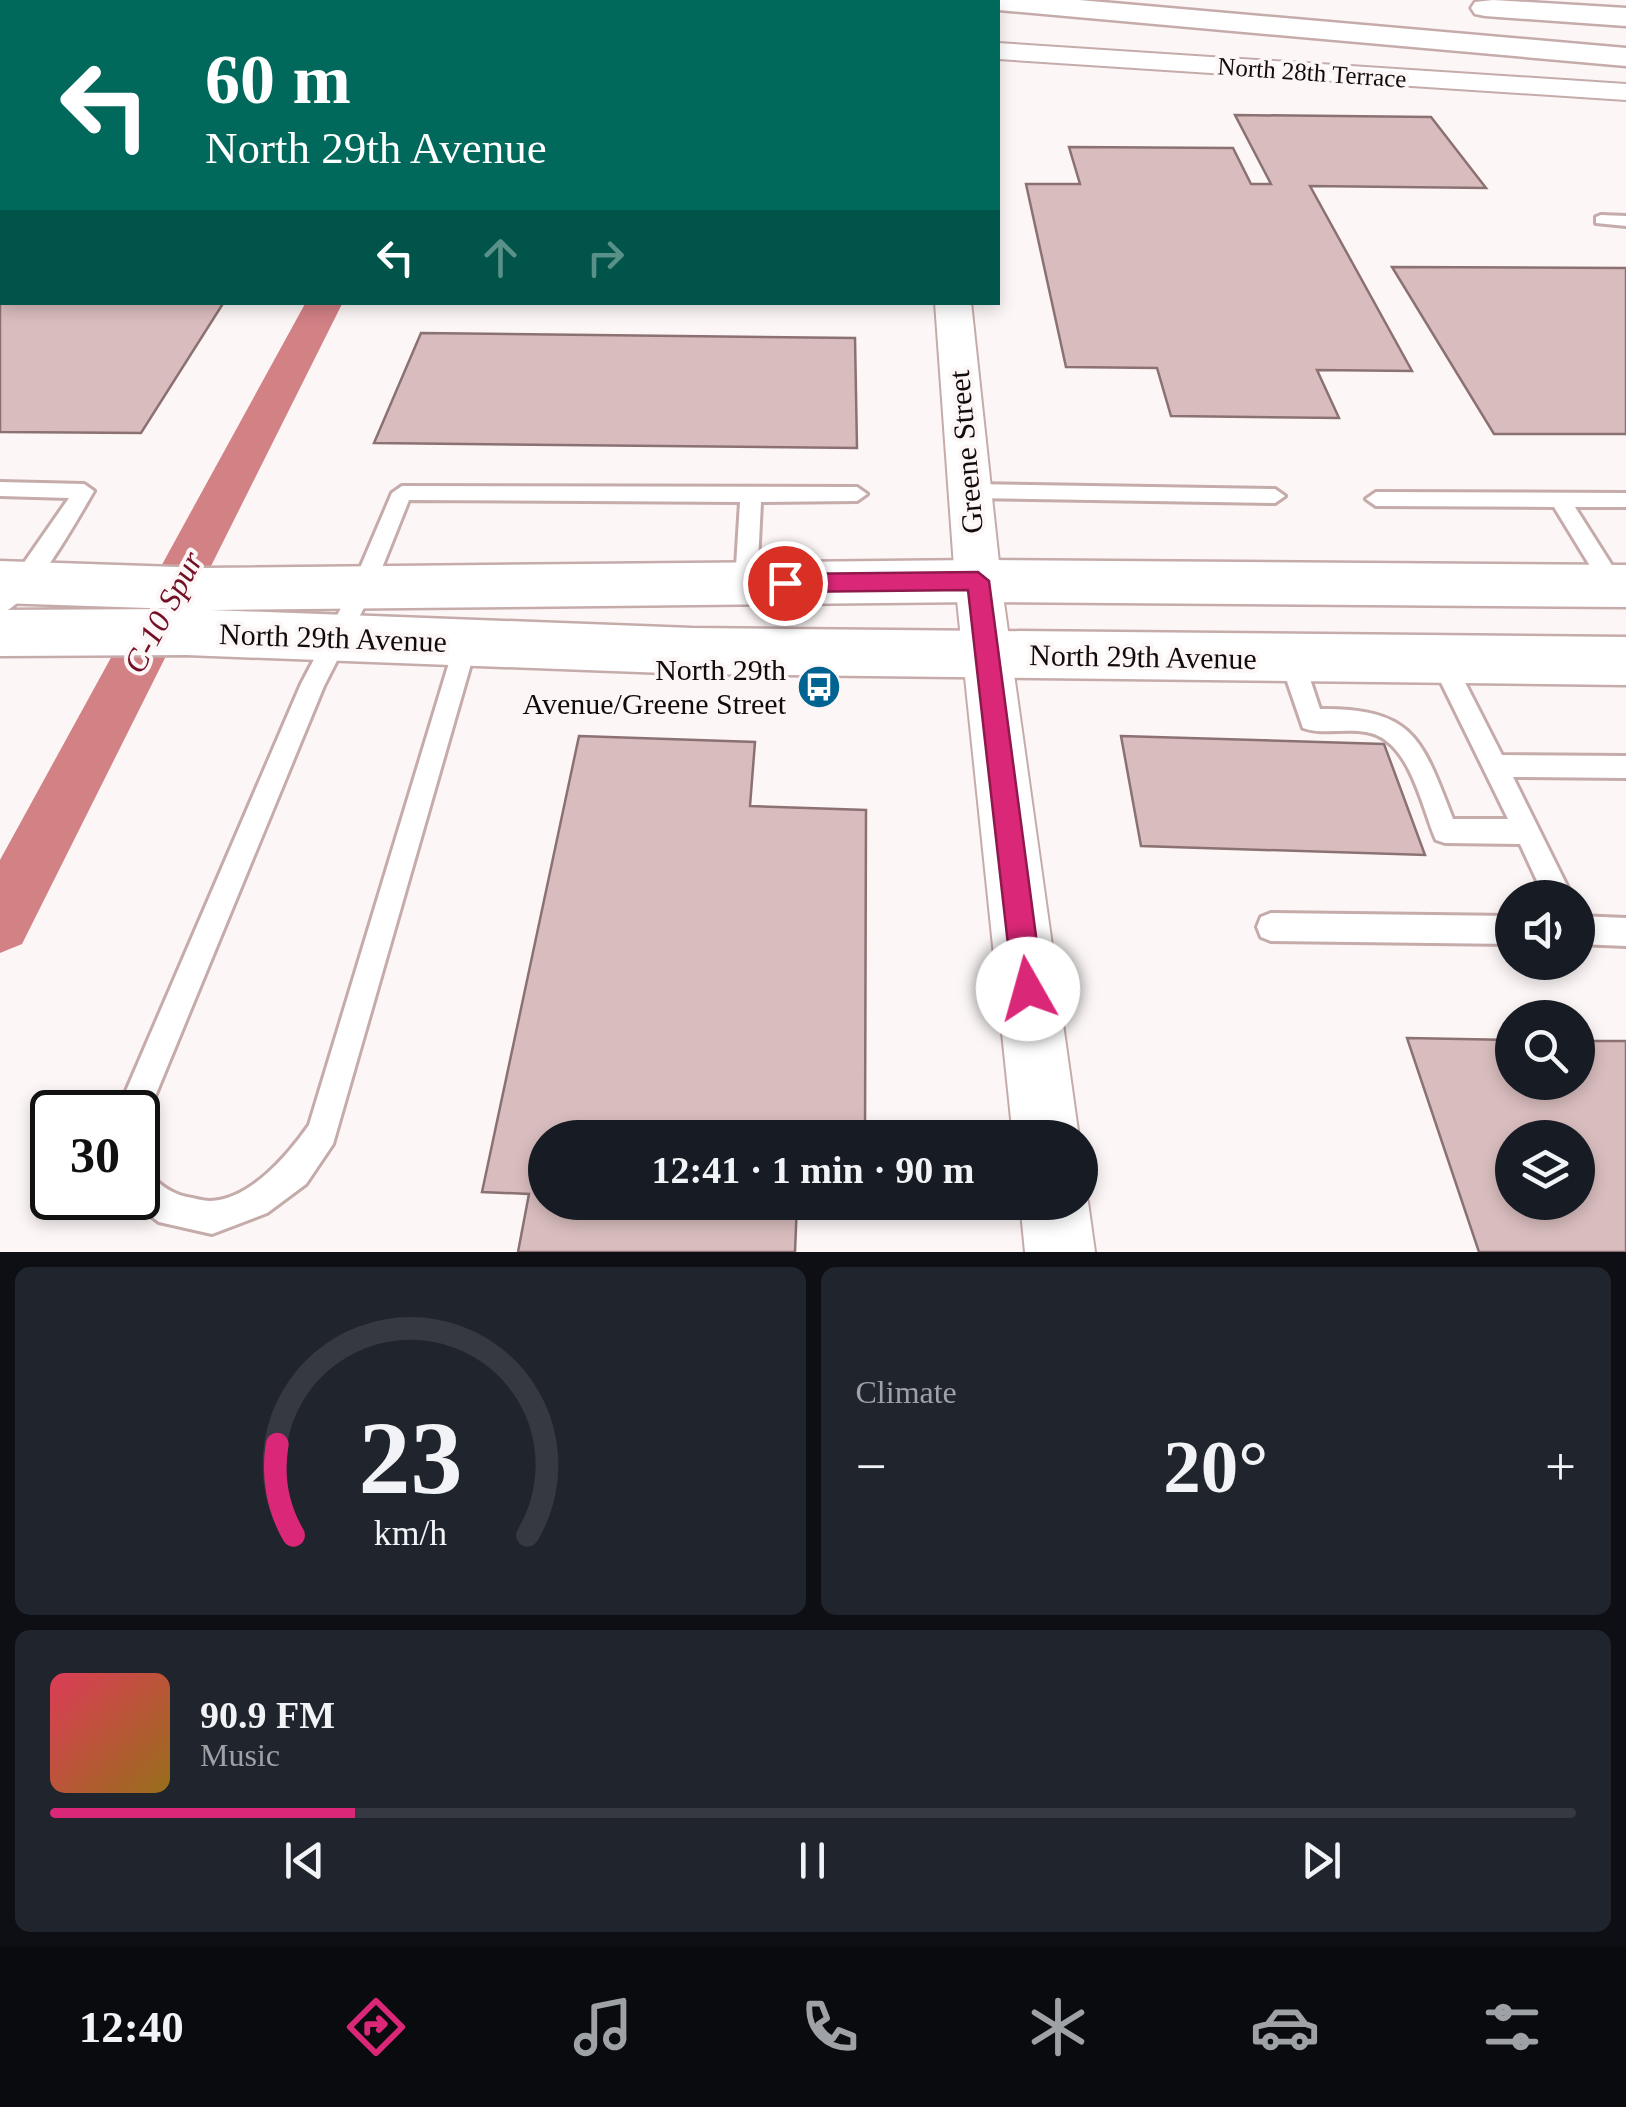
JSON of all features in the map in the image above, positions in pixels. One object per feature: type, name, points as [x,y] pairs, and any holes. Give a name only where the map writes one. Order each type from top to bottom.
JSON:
[{"type":"main road","points":[[1109,0],[1626,32]]},
{"type":"main road","points":[[1000,2],[1626,57]]},
{"type":"main road","points":[[1450,6],[1626,17]]},
{"type":"main road","name":"North 29th Avenue","points":[[7,590],[125,610],[196,610],[363,588],[978,581],[1620,586]]},
{"type":"main road","name":"North 29th Avenue","points":[[0,634],[125,610]]},
{"type":"main road","name":"North 29th Avenue","points":[[196,610],[339,638],[466,643],[987,656],[1626,661]]},
{"type":"street","name":"North 28th Terrace","points":[[1000,51],[1626,92]]},
{"type":"street","name":"Greene Street","points":[[953,305],[978,581],[1044,1120]]},
{"type":"street","points":[[1056,1220],[1060,1252]]},
{"type":"lane","points":[[1601,220],[1626,221]]},
{"type":"lane","points":[[0,489],[84,491],[7,590]]},
{"type":"lane","points":[[970,491],[1275,496]]},
{"type":"lane","points":[[142,1090],[313,684],[363,588],[402,493],[858,494]]},
{"type":"lane","points":[[746,583],[751,495]]},
{"type":"lane","points":[[1376,499],[1626,500]]},
{"type":"lane","points":[[1560,500],[1620,586]]},
{"type":"lane","points":[[160,1202],[172,1210],[212,1218],[256,1201],[295,1174],[322,1134],[466,643]]},
{"type":"lane","points":[[1290,658],[1312,720],[1371,721],[1390,729],[1405,742],[1445,832],[1527,832]]},
{"type":"lane","points":[[1442,660],[1551,880]]},
{"type":"lane","points":[[1495,766],[1626,766]]},
{"type":"lane","points":[[1271,927],[1495,930]]},
{"type":"lane","points":[[1595,931],[1626,932]]},
{"type":"building","points":[[1235,115],[1431,117],[1486,188],[1310,186],[1412,371],[1317,370],[1339,418],[1171,416],[1157,368],[1066,367],[1026,184],[1080,184],[1069,147],[1233,148],[1251,184],[1271,184]]},
{"type":"building","points":[[1392,267],[1626,268],[1626,434],[1494,434]]},
{"type":"building","points":[[0,305],[222,305],[141,433],[0,432]]},
{"type":"building","points":[[421,333],[855,338],[857,448],[374,443]]},
{"type":"building","points":[[579,736],[755,742],[750,806],[866,810],[865,1120],[528,1120],[528,1194],[482,1192]]},
{"type":"building","points":[[1121,736],[1384,744],[1425,855],[1141,846]]},
{"type":"building","points":[[1407,1038],[1495,1040],[1495,1100],[1595,1100],[1595,1041],[1626,1041],[1626,1252],[1479,1252]]},
{"type":"building","points":[[528,1199],[528,1220],[796,1220],[795,1252],[518,1252]]},
{"type":"waterway","name":"C-10 Spur","points":[[0,922],[323,305]]},
{"type":"place","name":"North 29th Avenue/Greene Street","points":[[819,687]]},
{"type":"route","points":[[785,583],[978,581],[1028,989]]}]
